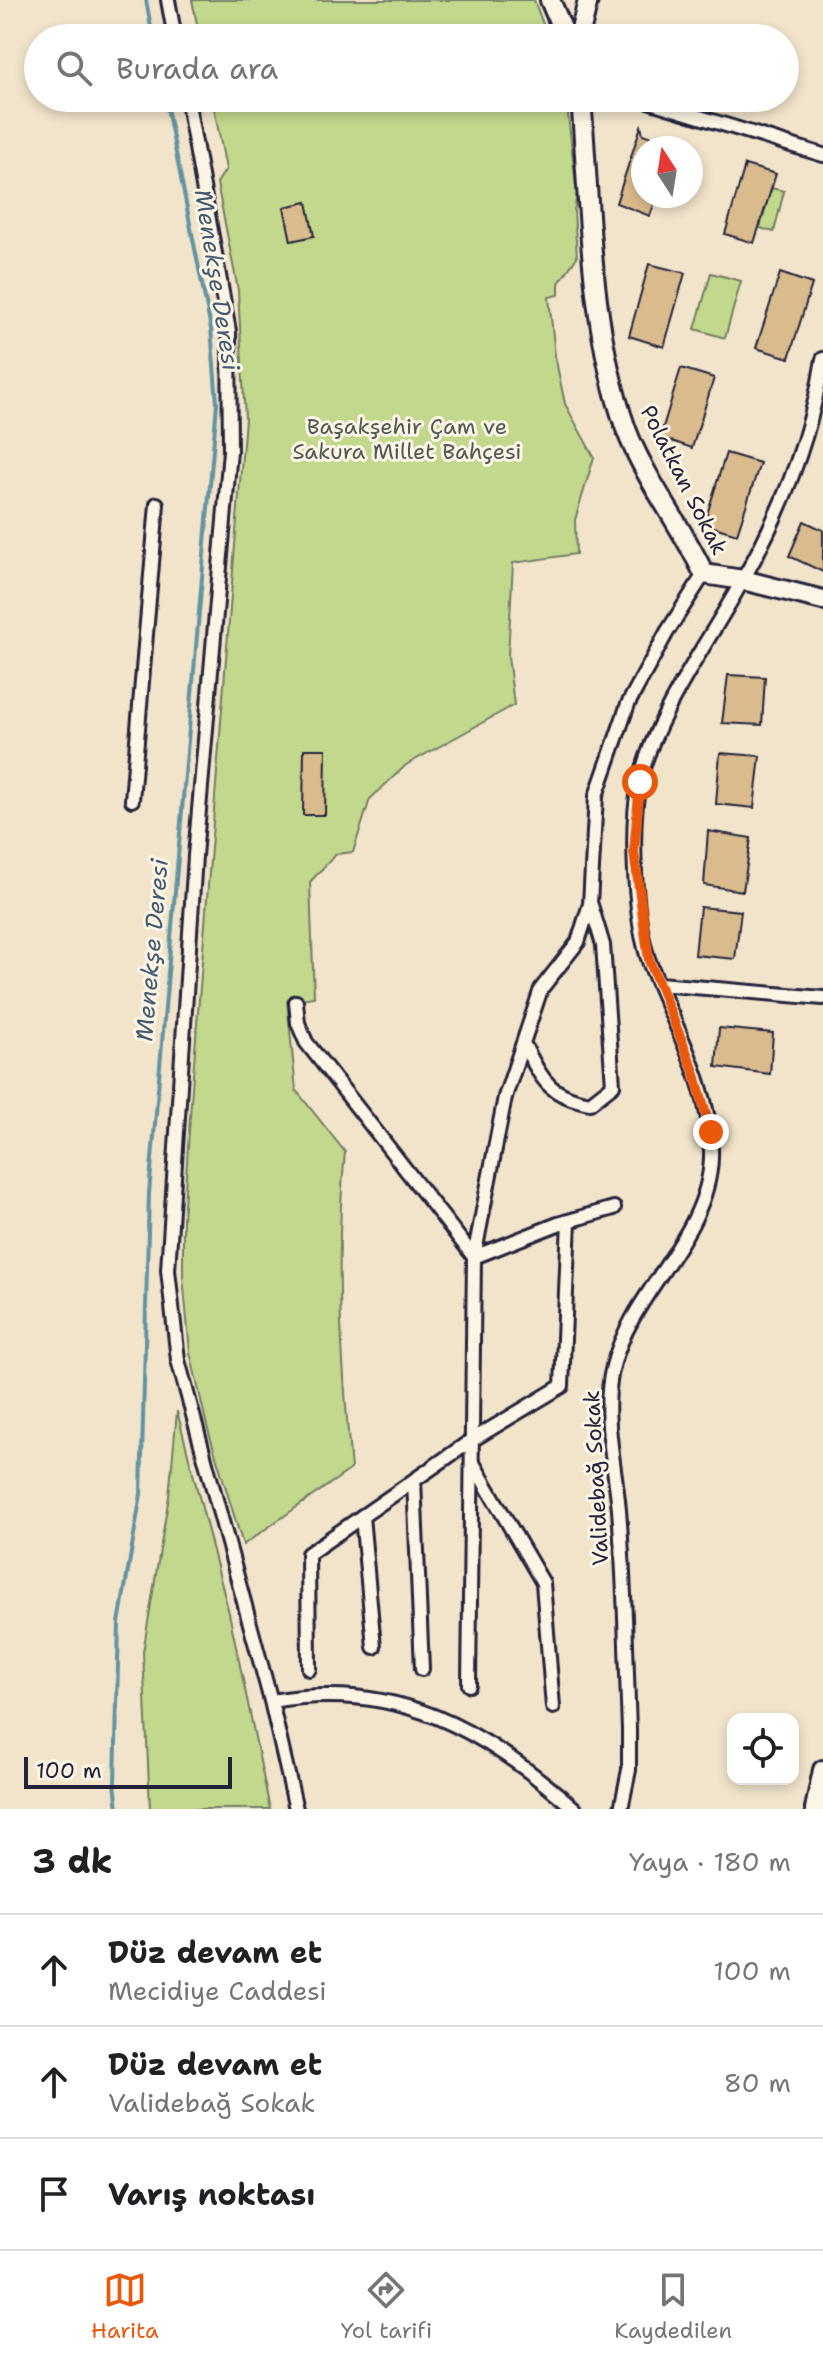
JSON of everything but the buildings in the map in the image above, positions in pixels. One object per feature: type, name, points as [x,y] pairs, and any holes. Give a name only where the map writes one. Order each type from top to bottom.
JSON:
[{"type":"street","points":[[168,0],[172,24]]},
{"type":"street","points":[[550,0],[560,24]]},
{"type":"street","points":[[582,24],[588,0]]},
{"type":"street","points":[[190,112],[229,331],[231,399],[168,1270],[178,1360],[271,1701],[296,1809]]},
{"type":"street","name":"Polatkan Sokak","points":[[582,112],[594,262],[608,365],[627,431],[704,574],[743,580],[823,600]]},
{"type":"street","points":[[683,112],[823,155]]},
{"type":"street","name":"Validebağ Sokak","points":[[621,1809],[629,1770],[629,1729],[609,1386],[627,1328],[689,1227],[706,1191],[711,1162],[711,1132],[694,1071],[649,960],[635,864],[634,824],[640,782],[686,677],[743,580],[800,453],[823,359]]},
{"type":"street","points":[[132,800],[157,504]]},
{"type":"street","points":[[469,1685],[474,1257],[505,1097],[541,989],[578,942],[590,904],[596,796],[628,704],[667,632],[704,574]]},
{"type":"street","points":[[523,1043],[544,1081],[562,1098],[590,1103],[613,1085],[603,945],[590,904]]},
{"type":"street","points":[[659,984],[823,998]]},
{"type":"street","points":[[296,1002],[298,1023],[306,1042],[474,1257]]},
{"type":"street","points":[[474,1257],[569,1221],[614,1208]]},
{"type":"street","points":[[309,1669],[308,1554],[472,1440],[562,1386],[569,1221]]},
{"type":"street","points":[[472,1460],[543,1583],[553,1707]]},
{"type":"street","points":[[414,1480],[422,1669]]},
{"type":"street","points":[[362,1516],[374,1647]]},
{"type":"street","points":[[271,1701],[315,1694],[367,1696],[419,1710],[498,1748],[575,1809]]},
{"type":"street","points":[[815,1809],[823,1770]]},
{"type":"green space","points":[[192,0],[534,0],[543,24],[197,24]]},
{"type":"green space","name":"Başakşehir Çam ve Sakura Millet Bahçesi","points":[[215,112],[568,112],[577,194],[574,211],[577,257],[559,283],[559,295],[549,297],[555,356],[565,404],[594,457],[575,520],[576,554],[513,563],[508,656],[514,705],[406,765],[370,799],[353,852],[336,854],[310,882],[314,997],[287,1001],[296,1090],[345,1152],[340,1271],[351,1469],[243,1545],[207,1426],[190,1352],[183,1277],[183,1219],[192,1088],[245,419],[238,290],[217,183],[226,169]]},
{"type":"green space","points":[[771,188],[784,191],[774,232],[760,228]]},
{"type":"green space","points":[[711,273],[741,281],[725,338],[695,329]]},
{"type":"green space","points":[[177,1411],[229,1613],[270,1809],[150,1809],[143,1652],[169,1496]]},
{"type":"waterway","name":"Menekşe Deresi","points":[[146,0],[150,24]]},
{"type":"waterway","name":"Menekşe Deresi","points":[[118,1809],[115,1783],[119,1623],[141,1494],[149,1194],[217,403],[211,329],[168,112]]},
{"type":"route","points":[[640,782],[634,852],[649,960],[694,1071],[711,1132]]}]
